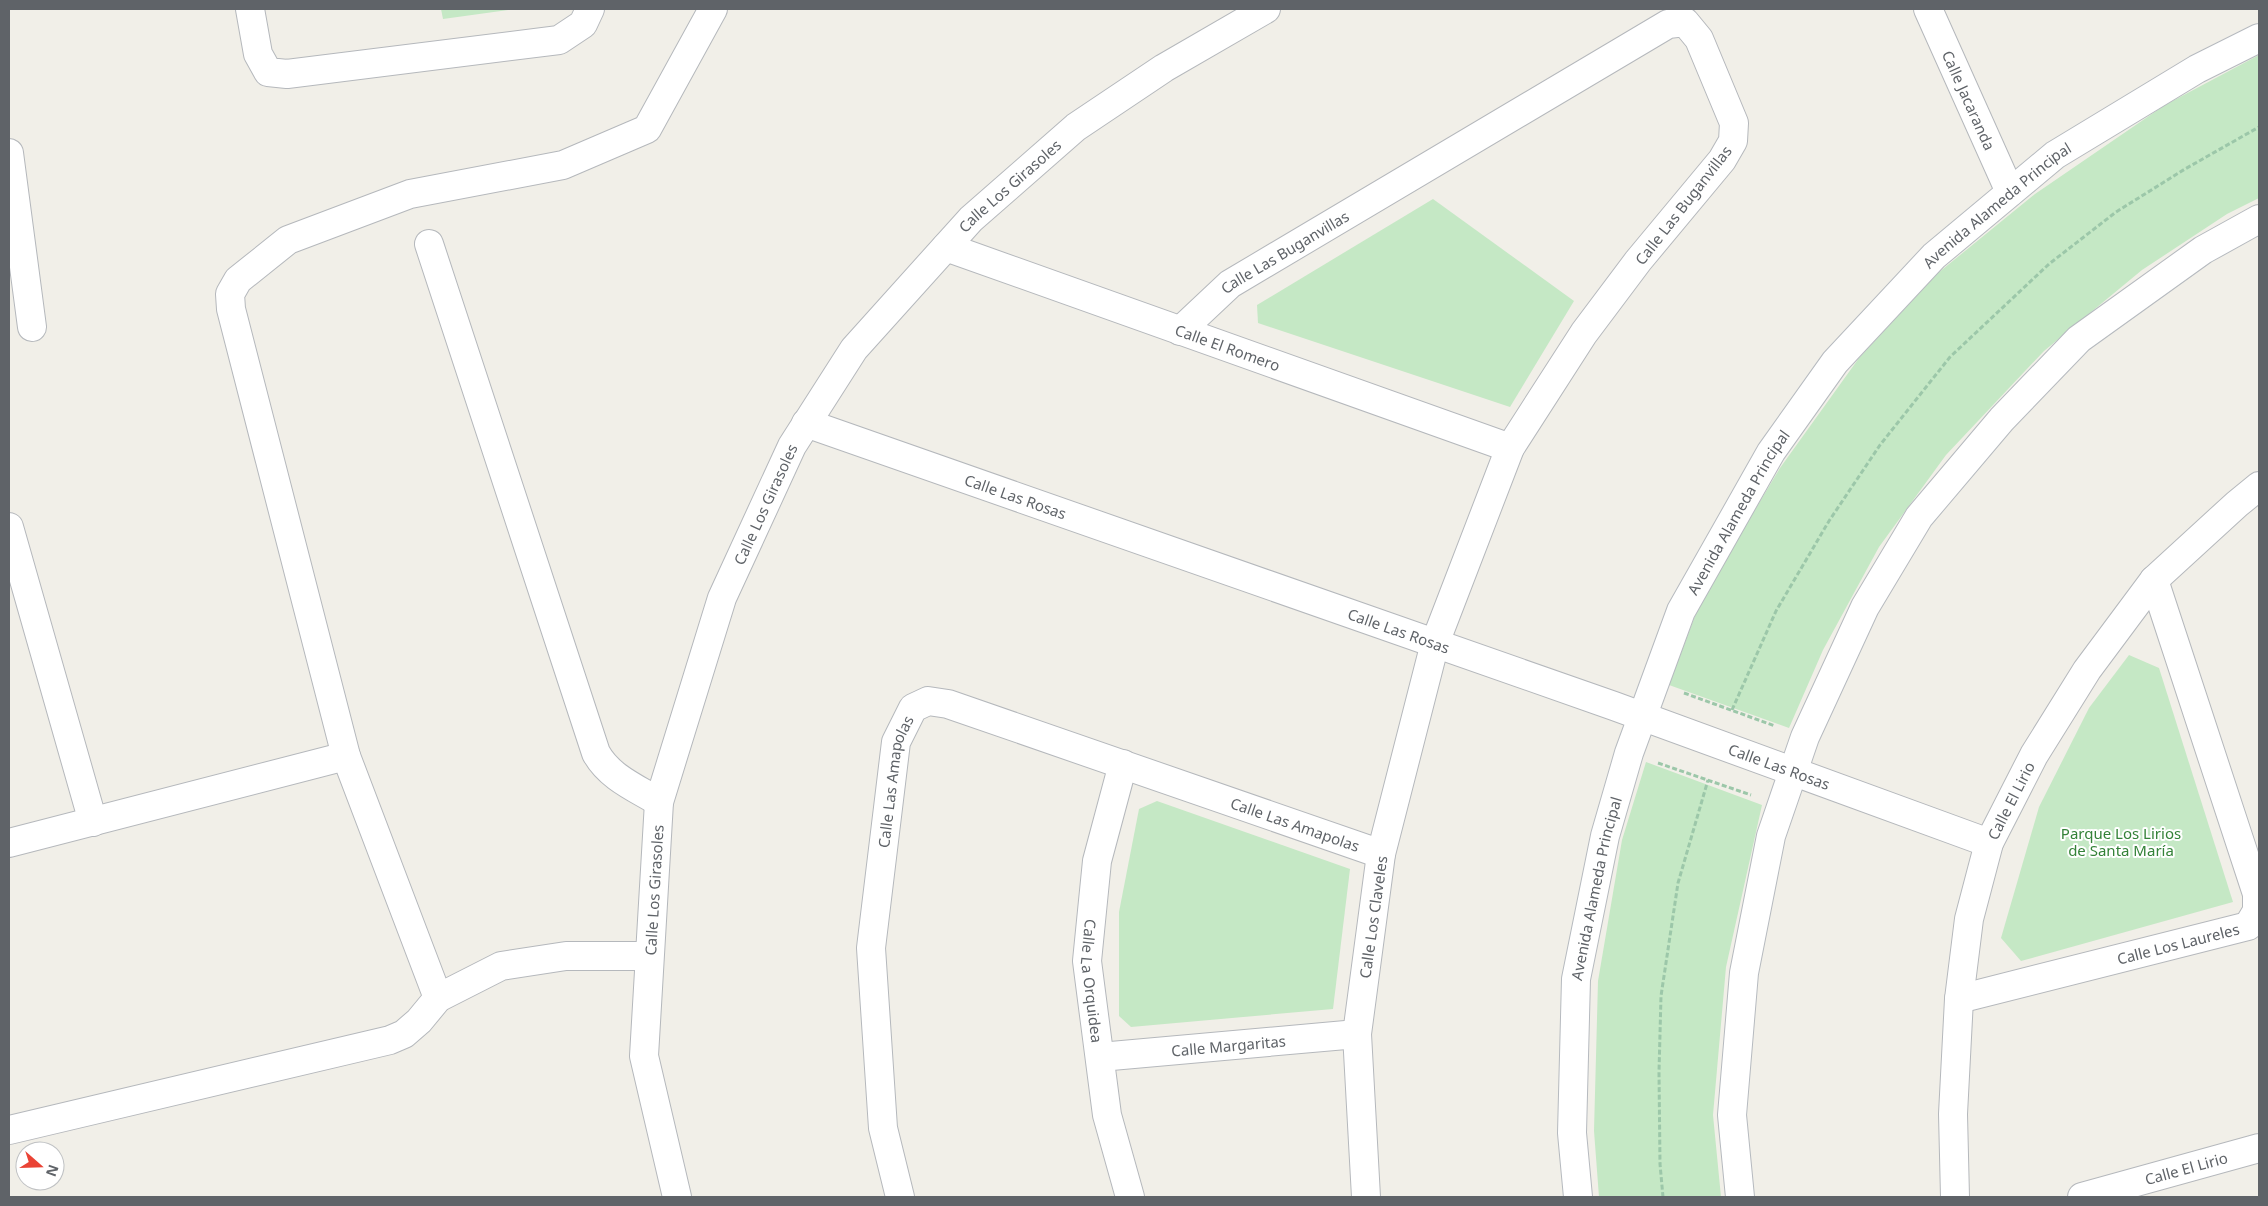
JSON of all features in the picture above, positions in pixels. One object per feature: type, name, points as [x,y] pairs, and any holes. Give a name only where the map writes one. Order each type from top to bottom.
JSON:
[{"type":"street","points":[[250,9],[258,54],[268,72],[287,74],[560,40],[582,24],[590,9]]},
{"type":"street","points":[[438,998],[346,756],[231,309],[230,294],[238,280],[288,240],[410,194],[563,165],[647,129],[713,9]]},
{"type":"street","name":"Calle Los Girasoles","points":[[676,1197],[644,1056],[648,956],[659,802],[722,598],[792,446],[854,349],[970,219],[1076,127],[1164,68],[1266,9]]},
{"type":"street","name":"Calle Jacaranda","points":[[1928,9],[2010,192]]},
{"type":"street","name":"Calle Las Buganvillas","points":[[1180,331],[1230,284],[1668,24],[1685,22],[1699,39],[1734,123],[1733,141],[1722,160],[1638,261],[1584,333],[1510,448],[1435,643]]},
{"type":"street","name":"Avenida Alameda Principal","points":[[1578,1197],[1572,1133],[1576,979],[1605,836],[1642,716],[1681,611],[1770,452],[1835,362],[1934,256],[2055,155],[2197,69],[2259,38]]},
{"type":"street","points":[[9,153],[32,327]]},
{"type":"street","points":[[1740,1197],[1732,1115],[1744,973],[1771,836],[1805,737],[1865,607],[1919,517],[2002,419],[2078,339],[2203,250],[2259,219]]},
{"type":"street","points":[[429,244],[596,753],[603,765],[618,778],[659,802]]},
{"type":"street","name":"Calle El Romero","points":[[946,247],[1510,448]]},
{"type":"street","name":"Calle Las Rosas","points":[[806,423],[1642,716],[1794,770],[1989,843]]},
{"type":"street","name":"Calle El Lirio","points":[[1955,1197],[1953,1114],[1959,1000],[1969,919],[1989,843],[2034,755],[2087,670],[2154,580],[2259,486]]},
{"type":"street","points":[[9,527],[93,822]]},
{"type":"street","name":"Calle Los Laureles","points":[[1959,1000],[2248,926],[2257,911],[2258,894],[2154,580]]},
{"type":"street","name":"Calle Los Claveles","points":[[1366,1197],[1357,1034],[1381,854],[1435,643]]},
{"type":"street","name":"Calle Las Amapolas","points":[[900,1197],[883,1128],[871,948],[896,742],[913,708],[928,701],[948,704],[1381,854]]},
{"type":"street","points":[[9,844],[346,756]]},
{"type":"street","name":"Calle La Orquidea","points":[[1123,764],[1097,861],[1087,961],[1107,1115],[1130,1197]]},
{"type":"street","points":[[9,1130],[390,1040],[404,1034],[419,1022],[438,998],[501,966],[566,956],[648,956]]},
{"type":"street","name":"Calle Margaritas","points":[[1100,1057],[1357,1034]]},
{"type":"street","name":"Calle El Lirio","points":[[2082,1197],[2259,1148]]},
{"type":"path","points":[[1732,710],[1776,611],[1829,521],[1880,445],[1950,357],[2049,264],[2116,212],[2185,169],[2259,127]]},
{"type":"path","points":[[1677,690],[1781,728]]},
{"type":"path","points":[[1653,762],[1757,798]]},
{"type":"path","points":[[1663,1197],[1660,1164],[1658,1072],[1661,996],[1678,883],[1708,780]]},
{"type":"green space","points":[[441,9],[515,9],[443,19]]},
{"type":"green space","points":[[2259,55],[2259,198],[2227,214],[2142,270],[2044,351],[1946,455],[1879,547],[1823,650],[1789,728],[1669,685],[1701,600],[1780,468],[1859,358],[1938,273],[2035,194],[2165,105]]},
{"type":"green space","points":[[1433,199],[1574,301],[1510,407],[1258,323],[1257,305]]},
{"type":"green space","name":"Parque Los Lirios de Santa María","points":[[2129,655],[2159,668],[2233,902],[2021,961],[2001,938],[2039,807],[2089,708]]},
{"type":"green space","points":[[1646,762],[1762,805],[1726,967],[1713,1115],[1721,1197],[1599,1197],[1594,1131],[1598,981],[1622,840]]},
{"type":"green space","points":[[1157,801],[1350,869],[1333,1009],[1131,1027],[1119,1016],[1119,912],[1139,809]]}]
